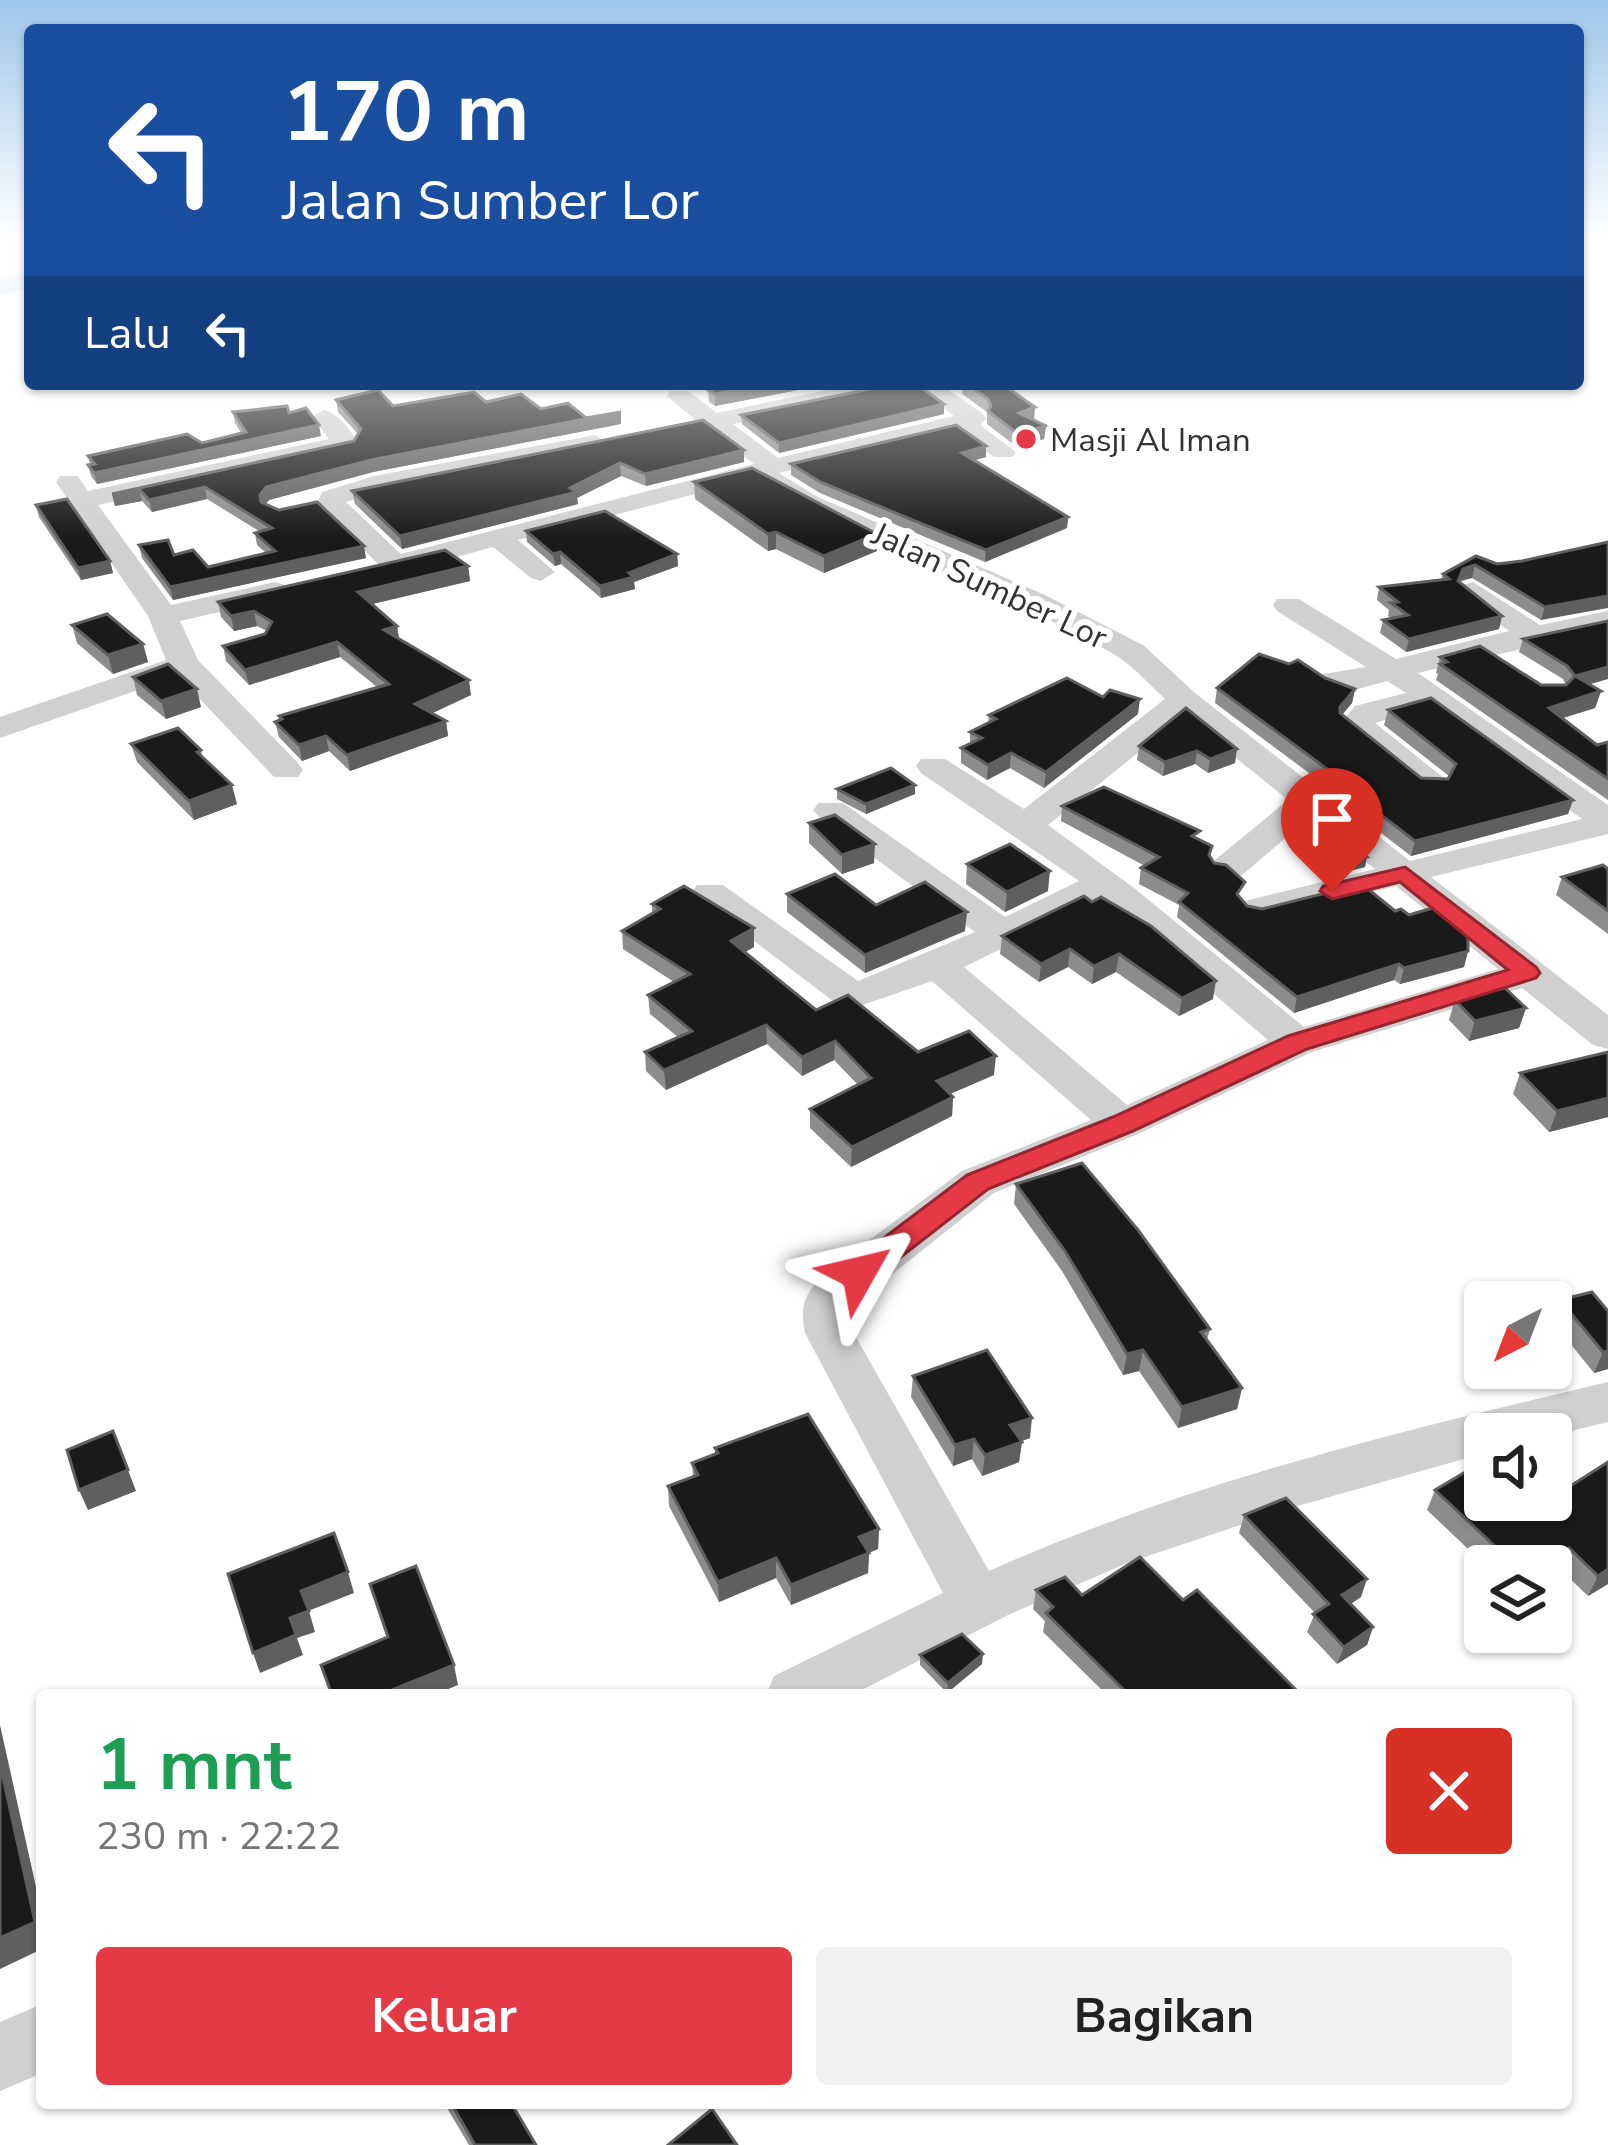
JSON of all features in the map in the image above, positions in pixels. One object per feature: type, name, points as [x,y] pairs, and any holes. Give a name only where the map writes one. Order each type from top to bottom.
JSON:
[{"type":"street","points":[[667,430],[862,390]]},
{"type":"street","points":[[353,575],[974,418],[933,390]]},
{"type":"street","name":"Jalan Sumber Lor","points":[[679,397],[761,456],[768,469],[763,475],[808,503],[1035,602],[1132,652],[1184,700],[1608,1036]]},
{"type":"street","points":[[324,417],[374,484]]},
{"type":"street","points":[[961,423],[1004,452]]},
{"type":"street","points":[[297,506],[374,484],[624,438]]},
{"type":"street","points":[[286,770],[182,661],[163,616],[76,491],[346,443]]},
{"type":"street","points":[[517,457],[586,514]]},
{"type":"street","points":[[332,498],[331,503],[395,565]]},
{"type":"street","points":[[500,539],[541,572]]},
{"type":"street","points":[[163,616],[311,584]]},
{"type":"street","points":[[1473,591],[1535,635]]},
{"type":"street","points":[[1288,605],[1433,696],[1608,822]]},
{"type":"street","points":[[1334,681],[1347,682],[1480,646],[1608,620]]},
{"type":"street","points":[[1480,646],[1519,673]]},
{"type":"street","points":[[0,728],[218,648]]},
{"type":"street","points":[[1432,782],[1356,724],[1367,713],[1433,696]]},
{"type":"street","points":[[1028,823],[1184,700]]},
{"type":"street","points":[[933,766],[1028,823],[1195,954],[1297,1042]]},
{"type":"street","points":[[1228,868],[1312,798]]},
{"type":"street","points":[[831,810],[1003,934]]},
{"type":"street","points":[[1258,909],[1608,822]]},
{"type":"street","points":[[710,892],[847,992],[867,992],[937,965],[1103,884]]},
{"type":"street","points":[[937,965],[1123,1124]]},
{"type":"street","points":[[977,1602],[829,1333],[824,1306],[838,1289],[977,1182],[1123,1124],[1297,1042],[1527,973]]},
{"type":"street","points":[[807,1689],[977,1602],[1106,1548],[1223,1507],[1465,1436],[1608,1402]]},
{"type":"street","points":[[0,2057],[36,2041]]},
{"type":"building","points":[[378,390],[393,406],[474,392],[486,402],[521,394],[541,409],[568,403],[586,418],[621,412],[371,460],[266,487],[261,502],[279,510],[317,502],[364,546],[170,587],[139,545],[168,540],[174,555],[193,550],[208,567],[275,551],[255,533],[272,528],[205,487],[149,500],[139,489],[112,494],[354,441],[361,429],[336,400]]},
{"type":"building","points":[[865,390],[924,390],[944,404],[779,443],[741,415]]},
{"type":"building","points":[[975,390],[1011,390],[1035,407],[1019,413],[1046,426],[1018,434],[988,411],[988,399]]},
{"type":"building","points":[[287,406],[289,413],[306,408],[319,425],[94,473],[88,465],[95,464],[88,456],[187,434],[202,443],[246,432],[233,412]]},
{"type":"building","points":[[703,420],[744,450],[645,474],[620,463],[570,488],[577,492],[400,536],[352,491]]},
{"type":"building","points":[[956,425],[986,446],[962,453],[1068,517],[986,550],[820,482],[791,464]]},
{"type":"building","points":[[752,468],[877,534],[824,556],[776,532],[768,534],[694,482]]},
{"type":"building","points":[[67,499],[110,561],[78,568],[36,505]]},
{"type":"building","points":[[605,511],[677,554],[629,573],[634,577],[600,586],[526,531]]},
{"type":"building","points":[[1608,542],[1608,596],[1545,607],[1475,565],[1463,569],[1458,581],[1502,616],[1409,639],[1383,620],[1408,615],[1379,587],[1449,579],[1443,574],[1476,556],[1497,564]]},
{"type":"building","points":[[445,550],[468,566],[358,592],[397,626],[384,630],[469,680],[415,704],[446,721],[347,755],[326,736],[299,745],[275,722],[282,719],[279,716],[389,684],[337,642],[245,670],[223,646],[265,634],[272,622],[254,611],[231,616],[218,602]]},
{"type":"building","points":[[107,614],[143,644],[108,655],[72,625]]},
{"type":"building","points":[[1608,621],[1608,667],[1575,676],[1523,639]]},
{"type":"building","points":[[1480,646],[1541,685],[1566,685],[1575,676],[1601,691],[1549,708],[1597,745],[1608,742],[1608,779],[1440,664],[1447,662],[1440,657]]},
{"type":"building","points":[[1259,654],[1289,664],[1298,660],[1325,678],[1355,689],[1340,713],[1421,778],[1448,779],[1456,764],[1388,710],[1431,698],[1573,800],[1415,841],[1359,798],[1364,796],[1217,688]]},
{"type":"building","points":[[168,664],[197,689],[161,701],[133,677]]},
{"type":"building","points":[[1067,678],[1103,697],[1110,690],[1140,699],[1046,772],[1011,753],[988,765],[961,748],[982,738],[970,732],[996,719],[989,715]]},
{"type":"building","points":[[1186,708],[1237,749],[1210,759],[1197,751],[1165,762],[1139,746]]},
{"type":"building","points":[[178,728],[232,785],[189,801],[131,744]]},
{"type":"building","points":[[891,768],[915,785],[866,804],[837,789]]},
{"type":"building","points":[[1104,787],[1200,831],[1192,836],[1212,846],[1209,855],[1214,863],[1226,865],[1245,882],[1237,894],[1247,906],[1262,909],[1362,884],[1395,911],[1409,915],[1436,907],[1468,936],[1468,951],[1404,968],[1399,964],[1297,997],[1179,902],[1188,893],[1141,868],[1159,857],[1062,806]]},
{"type":"building","points":[[835,815],[875,844],[842,855],[809,823]]},
{"type":"building","points":[[1318,818],[1367,857],[1332,866],[1316,855],[1333,848],[1300,825]]},
{"type":"building","points":[[1010,844],[1050,871],[1007,892],[967,864]]},
{"type":"building","points":[[1603,865],[1608,869],[1608,911],[1562,877]]},
{"type":"building","points":[[835,874],[876,905],[925,882],[967,912],[865,955],[787,894]]},
{"type":"building","points":[[684,886],[754,928],[731,941],[816,1010],[848,995],[918,1052],[969,1031],[996,1056],[937,1081],[953,1097],[852,1147],[810,1109],[871,1078],[835,1041],[802,1057],[766,1025],[664,1070],[645,1052],[692,1031],[648,995],[690,974],[622,931],[660,909],[652,904]]},
{"type":"building","points":[[1084,896],[1092,902],[1101,897],[1151,926],[1216,981],[1182,998],[1119,954],[1094,966],[1070,949],[1041,964],[1002,936]]},
{"type":"building","points":[[1505,988],[1526,1008],[1475,1021],[1455,1000]]},
{"type":"building","points":[[1608,1052],[1608,1098],[1557,1111],[1520,1073]]},
{"type":"building","points":[[1082,1163],[1210,1329],[1201,1332],[1242,1388],[1182,1407],[1143,1350],[1127,1354],[1065,1251],[1016,1184]]},
{"type":"building","points":[[1592,1292],[1608,1311],[1608,1351],[1603,1352],[1572,1315],[1572,1297]]},
{"type":"building","points":[[987,1350],[1032,1418],[1010,1425],[1022,1442],[985,1455],[974,1439],[955,1445],[913,1376]]},
{"type":"building","points":[[808,1414],[879,1529],[859,1537],[869,1553],[791,1585],[776,1558],[718,1582],[668,1486],[698,1475],[692,1463],[718,1453],[715,1448]]},
{"type":"building","points":[[113,1431],[128,1470],[79,1490],[67,1450]]},
{"type":"building","points":[[1608,1462],[1608,1569],[1598,1576],[1572,1551],[1572,1545],[1494,1545],[1468,1521],[1572,1521],[1572,1485]]},
{"type":"building","points":[[1464,1473],[1464,1517],[1435,1490]]},
{"type":"building","points":[[1286,1498],[1367,1579],[1342,1595],[1373,1627],[1344,1647],[1313,1614],[1329,1604],[1244,1515]]},
{"type":"building","points":[[334,1533],[348,1572],[301,1591],[309,1611],[290,1618],[296,1635],[253,1653],[228,1574]]},
{"type":"building","points":[[1140,1557],[1183,1600],[1197,1590],[1295,1689],[1123,1689],[1046,1613],[1053,1607],[1036,1590],[1065,1577],[1082,1595]]},
{"type":"building","points":[[416,1566],[454,1665],[394,1689],[330,1689],[321,1665],[388,1637],[370,1584]]},
{"type":"building","points":[[962,1634],[983,1654],[948,1683],[920,1655]]},
{"type":"building","points":[[0,1764],[35,1922],[0,1938]]},
{"type":"building","points":[[454,2109],[515,2109],[536,2145],[475,2145]]},
{"type":"building","points":[[712,2109],[737,2145],[668,2145]]},
{"type":"place","name":"Masji Al Iman","points":[[1026,439]]},
{"type":"route","points":[[859,1273],[977,1182],[1123,1124],[1297,1042],[1527,973],[1405,874],[1332,891]]}]
